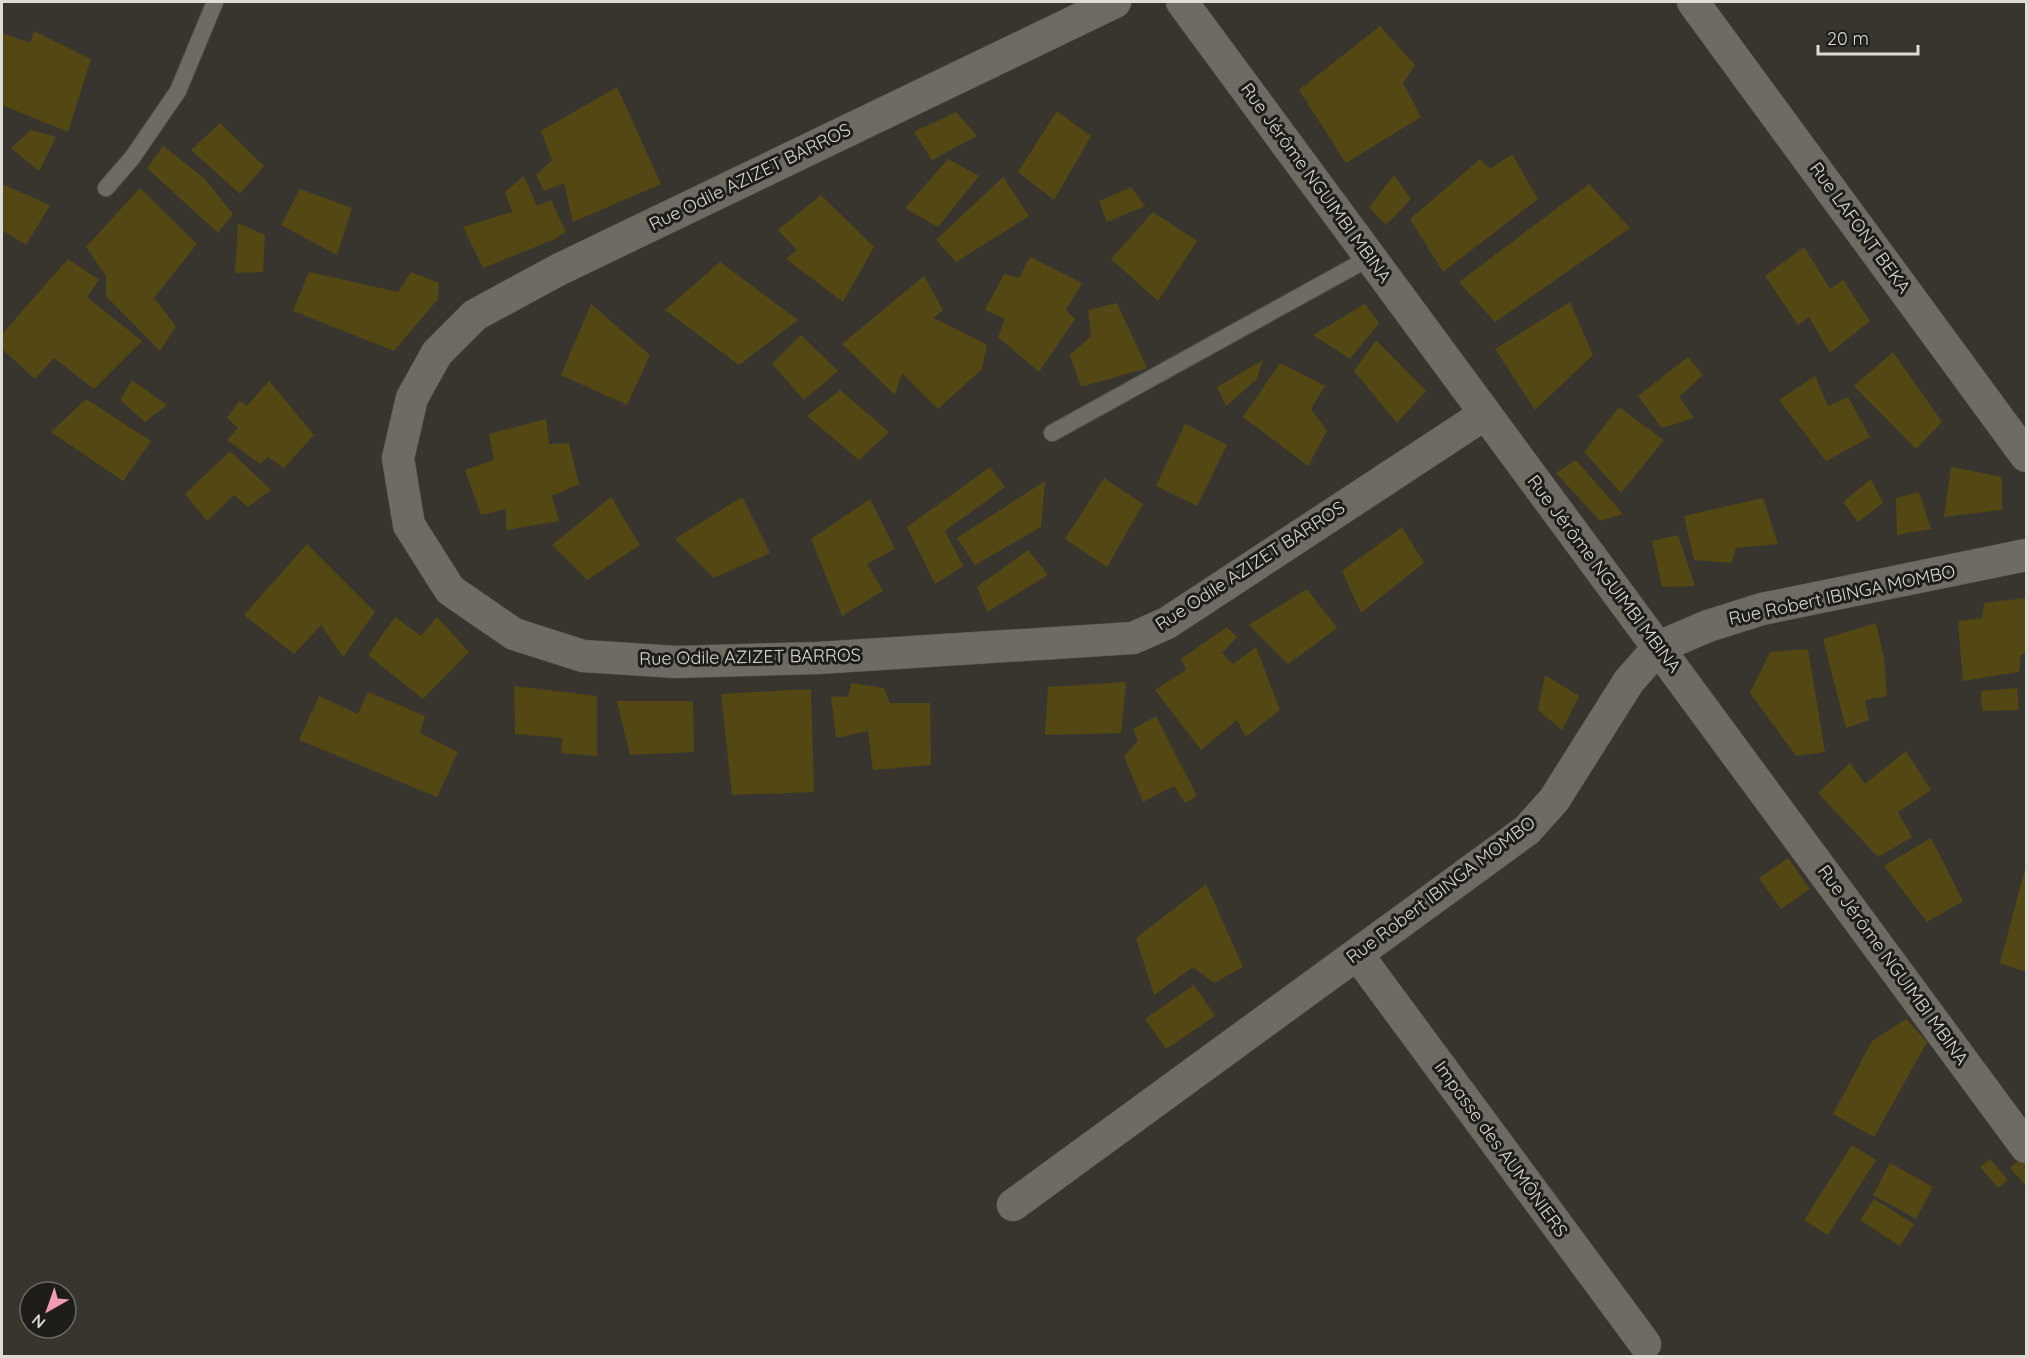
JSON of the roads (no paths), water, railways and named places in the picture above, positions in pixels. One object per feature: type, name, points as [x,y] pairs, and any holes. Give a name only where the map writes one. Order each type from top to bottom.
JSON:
[{"type":"street","name":"Rue Odile AZIZET BARROS","points":[[1115,2],[558,270],[475,315],[437,353],[412,398],[399,458],[409,525],[450,590],[514,634],[583,656],[676,662],[818,658],[1133,638],[1167,623],[1485,414]]},
{"type":"street","name":"Rue Jérôme NGUIMBI MBINA","points":[[1182,2],[2026,1147]]},
{"type":"street","name":"Rue LAFONT BEKA","points":[[1693,2],[2026,456]]},
{"type":"street","name":"Rue Robert IBINGA MOMBO","points":[[1013,1205],[1527,830],[1554,800],[1629,681],[1659,647],[1708,626],[1762,609],[2026,555]]},
{"type":"street","name":"Impasse des AUMÔNIERS","points":[[1357,954],[1645,1344]]},
{"type":"lane","points":[[106,188],[132,158],[178,91],[215,2]]},
{"type":"lane","points":[[1053,433],[1371,257]]}]
